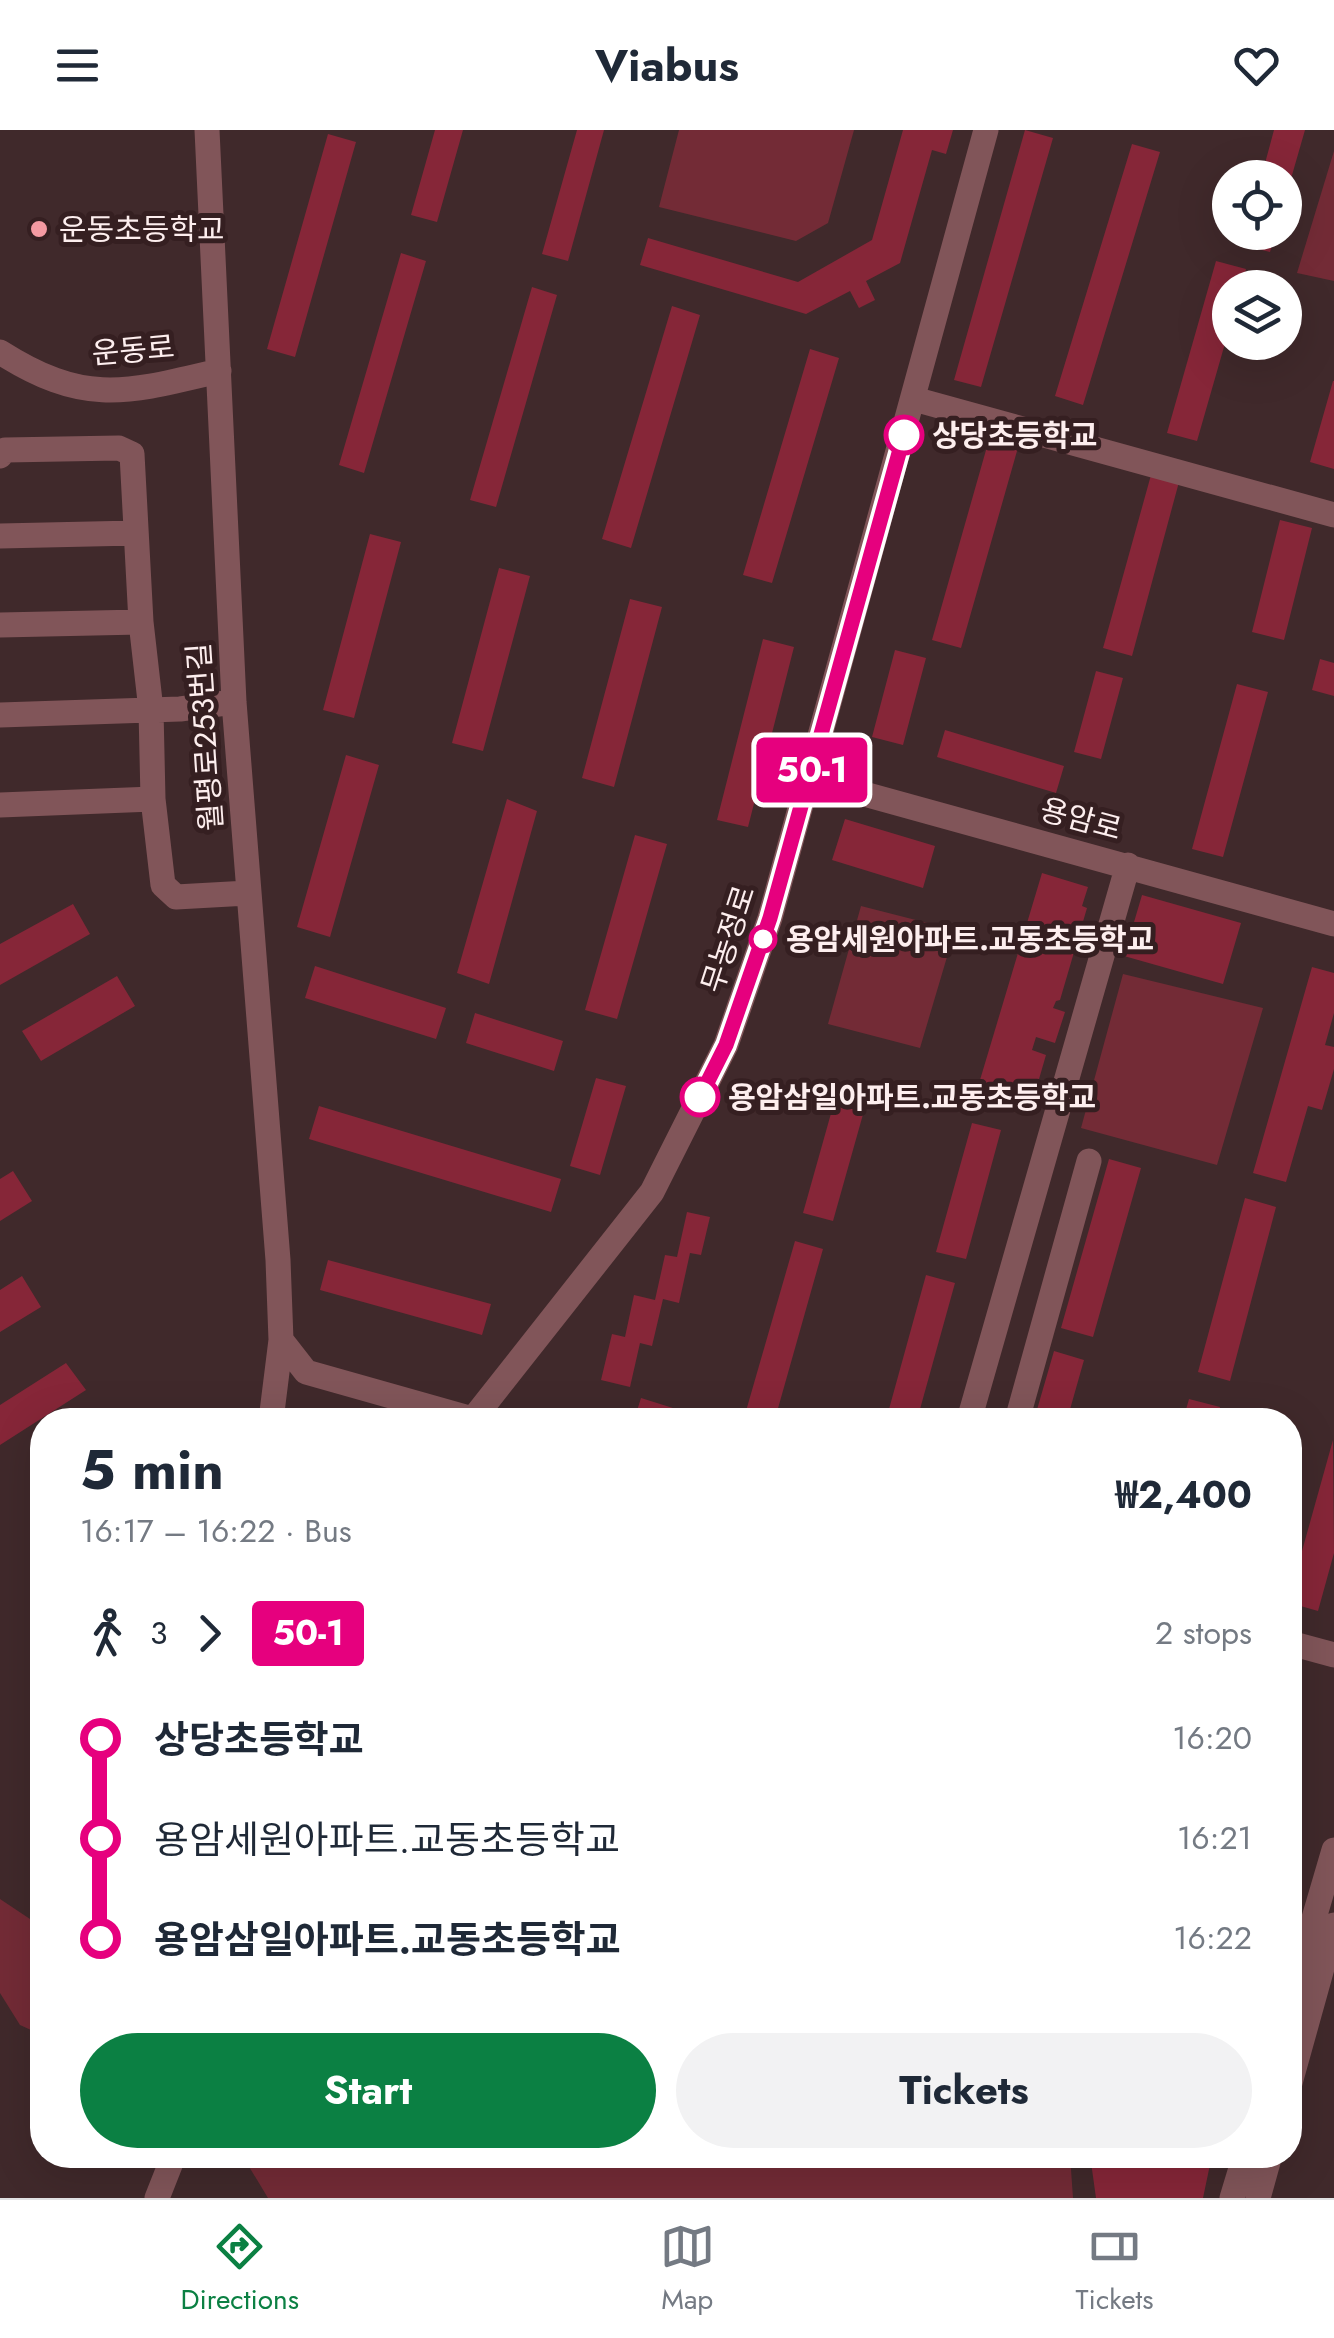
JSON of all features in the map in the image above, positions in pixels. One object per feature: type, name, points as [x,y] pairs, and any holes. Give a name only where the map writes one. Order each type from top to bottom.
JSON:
[{"type":"street","name":"월평로253번길","points":[[207,130],[234,702],[281,1340]]},
{"type":"street","name":"무농정로","points":[[483,1408],[652,1192],[726,1045],[770,918],[810,778],[986,130]]},
{"type":"street","name":"운동로","points":[[0,352],[42,377],[93,391],[147,388],[219,371]]},
{"type":"street","points":[[914,400],[1334,516]]},
{"type":"street","points":[[0,456],[5,450],[118,448],[132,454],[153,799],[162,885],[176,898],[248,893]]},
{"type":"street","points":[[0,536],[136,534]]},
{"type":"street","points":[[0,625],[141,622]]},
{"type":"street","points":[[0,715],[150,710],[234,702]]},
{"type":"street","name":"용암로","points":[[810,778],[1334,924]]},
{"type":"street","points":[[0,804],[153,799]]},
{"type":"street","points":[[972,1408],[1128,865]]},
{"type":"street","points":[[1019,1408],[1089,1161]]},
{"type":"street","name":"무농정로","points":[[281,1340],[306,1372],[432,1408]]},
{"type":"street","points":[[273,1408],[281,1340]]},
{"type":"street","points":[[1302,1646],[1334,1655]]},
{"type":"street","points":[[1302,1959],[1334,1850]]},
{"type":"street","points":[[1302,2039],[1334,1925]]},
{"type":"street","points":[[156,2198],[169,2168]]},
{"type":"street","points":[[1232,2198],[1241,2168]]},
{"type":"street","points":[[1258,2198],[1266,2168]]},
{"type":"shaded area","points":[[679,130],[854,130],[828,223],[796,241],[659,207]]},
{"type":"shaded area","points":[[1334,151],[1334,281],[1298,270]]},
{"type":"shaded area","points":[[861,906],[955,930],[920,1048],[828,1024]]},
{"type":"shaded area","points":[[1123,974],[1263,1008],[1217,1165],[1081,1128]]},
{"type":"shaded area","points":[[0,1899],[30,1919],[30,2030],[20,2025],[0,1993]]},
{"type":"shaded area","points":[[250,2168],[1071,2168],[1073,2198],[268,2198]]},
{"type":"building","points":[[435,130],[463,130],[437,222],[411,215]]},
{"type":"building","points":[[577,130],[604,130],[568,261],[542,254]]},
{"type":"building","points":[[903,130],[953,130],[946,154],[932,150],[900,263],[866,281],[875,300],[859,308],[850,291],[806,314],[640,265],[648,238],[798,282],[872,240]]},
{"type":"building","points":[[1025,130],[1053,138],[981,387],[954,380]]},
{"type":"building","points":[[1274,130],[1305,130],[1296,160],[1266,160]]},
{"type":"building","points":[[328,134],[356,142],[295,357],[267,349]]},
{"type":"building","points":[[1132,144],[1160,152],[1083,405],[1055,396]]},
{"type":"building","points":[[401,253],[426,261],[364,473],[339,465]]},
{"type":"building","points":[[1216,261],[1246,269],[1246,270],[1213,270]]},
{"type":"building","points":[[1212,275],[1212,360],[1220,360],[1197,441],[1167,433]]},
{"type":"building","points":[[532,287],[557,295],[496,507],[470,500]]},
{"type":"building","points":[[672,306],[700,315],[631,548],[602,539]]},
{"type":"building","points":[[810,349],[839,358],[772,583],[743,575]]},
{"type":"building","points":[[1334,381],[1334,469],[1310,462]]},
{"type":"building","points":[[992,429],[1021,437],[961,648],[932,640]]},
{"type":"building","points":[[1151,475],[1179,482],[1132,656],[1103,648]]},
{"type":"building","points":[[1280,520],[1312,528],[1284,640],[1252,632]]},
{"type":"building","points":[[370,534],[401,542],[354,718],[323,710]]},
{"type":"building","points":[[499,568],[530,576],[483,751],[452,743]]},
{"type":"building","points":[[630,599],[662,607],[614,787],[582,778]]},
{"type":"building","points":[[763,639],[794,647],[748,827],[717,820]]},
{"type":"building","points":[[895,650],[926,658],[903,745],[872,737]]},
{"type":"building","points":[[1320,659],[1334,663],[1334,696],[1312,690]]},
{"type":"building","points":[[1096,671],[1123,678],[1101,759],[1074,752]]},
{"type":"building","points":[[1237,684],[1268,692],[1223,857],[1192,849]]},
{"type":"building","points":[[945,730],[1064,766],[1056,793],[937,757]]},
{"type":"building","points":[[346,755],[379,765],[330,937],[297,927]]},
{"type":"building","points":[[507,799],[537,811],[489,984],[457,973]]},
{"type":"building","points":[[845,819],[935,846],[923,888],[832,860]]},
{"type":"building","points":[[635,835],[667,844],[617,1019],[585,1010]]},
{"type":"building","points":[[1042,873],[1088,887],[1082,906],[1087,908],[1060,1000],[1053,1008],[1065,1012],[1055,1043],[1036,1037],[1032,1050],[1046,1055],[1037,1086],[1030,1084],[1021,1113],[974,1100]]},
{"type":"building","points":[[1142,895],[1241,923],[1223,984],[1124,956]]},
{"type":"building","points":[[73,904],[90,934],[0,985],[0,944]]},
{"type":"building","points":[[315,966],[446,1008],[436,1039],[305,998]]},
{"type":"building","points":[[1312,967],[1334,973],[1334,1013],[1325,1045],[1334,1047],[1334,1069],[1322,1110],[1308,1106],[1286,1182],[1253,1173]]},
{"type":"building","points":[[117,976],[135,1006],[41,1061],[22,1031]]},
{"type":"building","points":[[475,1013],[563,1041],[554,1071],[466,1043]]},
{"type":"building","points":[[596,1078],[626,1086],[600,1175],[570,1166]]},
{"type":"building","points":[[839,1085],[869,1093],[833,1221],[803,1213]]},
{"type":"building","points":[[319,1106],[561,1179],[551,1212],[309,1139]]},
{"type":"building","points":[[972,1123],[1001,1130],[966,1259],[936,1252]]},
{"type":"building","points":[[1109,1159],[1141,1168],[1093,1337],[1061,1328]]},
{"type":"building","points":[[13,1171],[32,1201],[0,1221],[0,1179]]},
{"type":"building","points":[[1245,1198],[1276,1207],[1230,1381],[1198,1372]]},
{"type":"building","points":[[687,1212],[710,1217],[701,1255],[690,1253],[679,1303],[663,1299],[652,1346],[640,1343],[630,1387],[601,1380],[612,1334],[625,1337],[634,1295],[655,1300],[665,1255],[677,1257]]},
{"type":"building","points":[[795,1241],[823,1249],[778,1408],[747,1408]]},
{"type":"building","points":[[328,1260],[491,1304],[482,1335],[320,1290]]},
{"type":"building","points":[[926,1275],[955,1283],[920,1408],[889,1408]]},
{"type":"building","points":[[22,1276],[41,1307],[0,1332],[0,1290]]},
{"type":"building","points":[[1054,1351],[1084,1360],[1070,1408],[1037,1408]]},
{"type":"building","points":[[66,1363],[86,1390],[58,1408],[30,1408],[30,1426],[0,1445],[0,1405]]},
{"type":"building","points":[[641,1398],[673,1408],[638,1408]]},
{"type":"building","points":[[1189,1399],[1220,1407],[1220,1408],[1186,1408]]},
{"type":"building","points":[[1333,1440],[1334,1553],[1318,1611],[1302,1606],[1302,1551]]},
{"type":"building","points":[[1092,2168],[1209,2168],[1203,2198],[1096,2198]]},
{"type":"bus line","name":"50-1","points":[[700,1097],[726,1045],[770,918],[904,435]]},
{"type":"place","name":"운동초등학교","points":[[39,229]]},
{"type":"place","name":"상당초등학교","points":[[904,435]]},
{"type":"place","name":"용암세원아파트.교동초등학교","points":[[763,939]]},
{"type":"place","name":"용암삼일아파트.교동초등학교","points":[[700,1097]]}]
